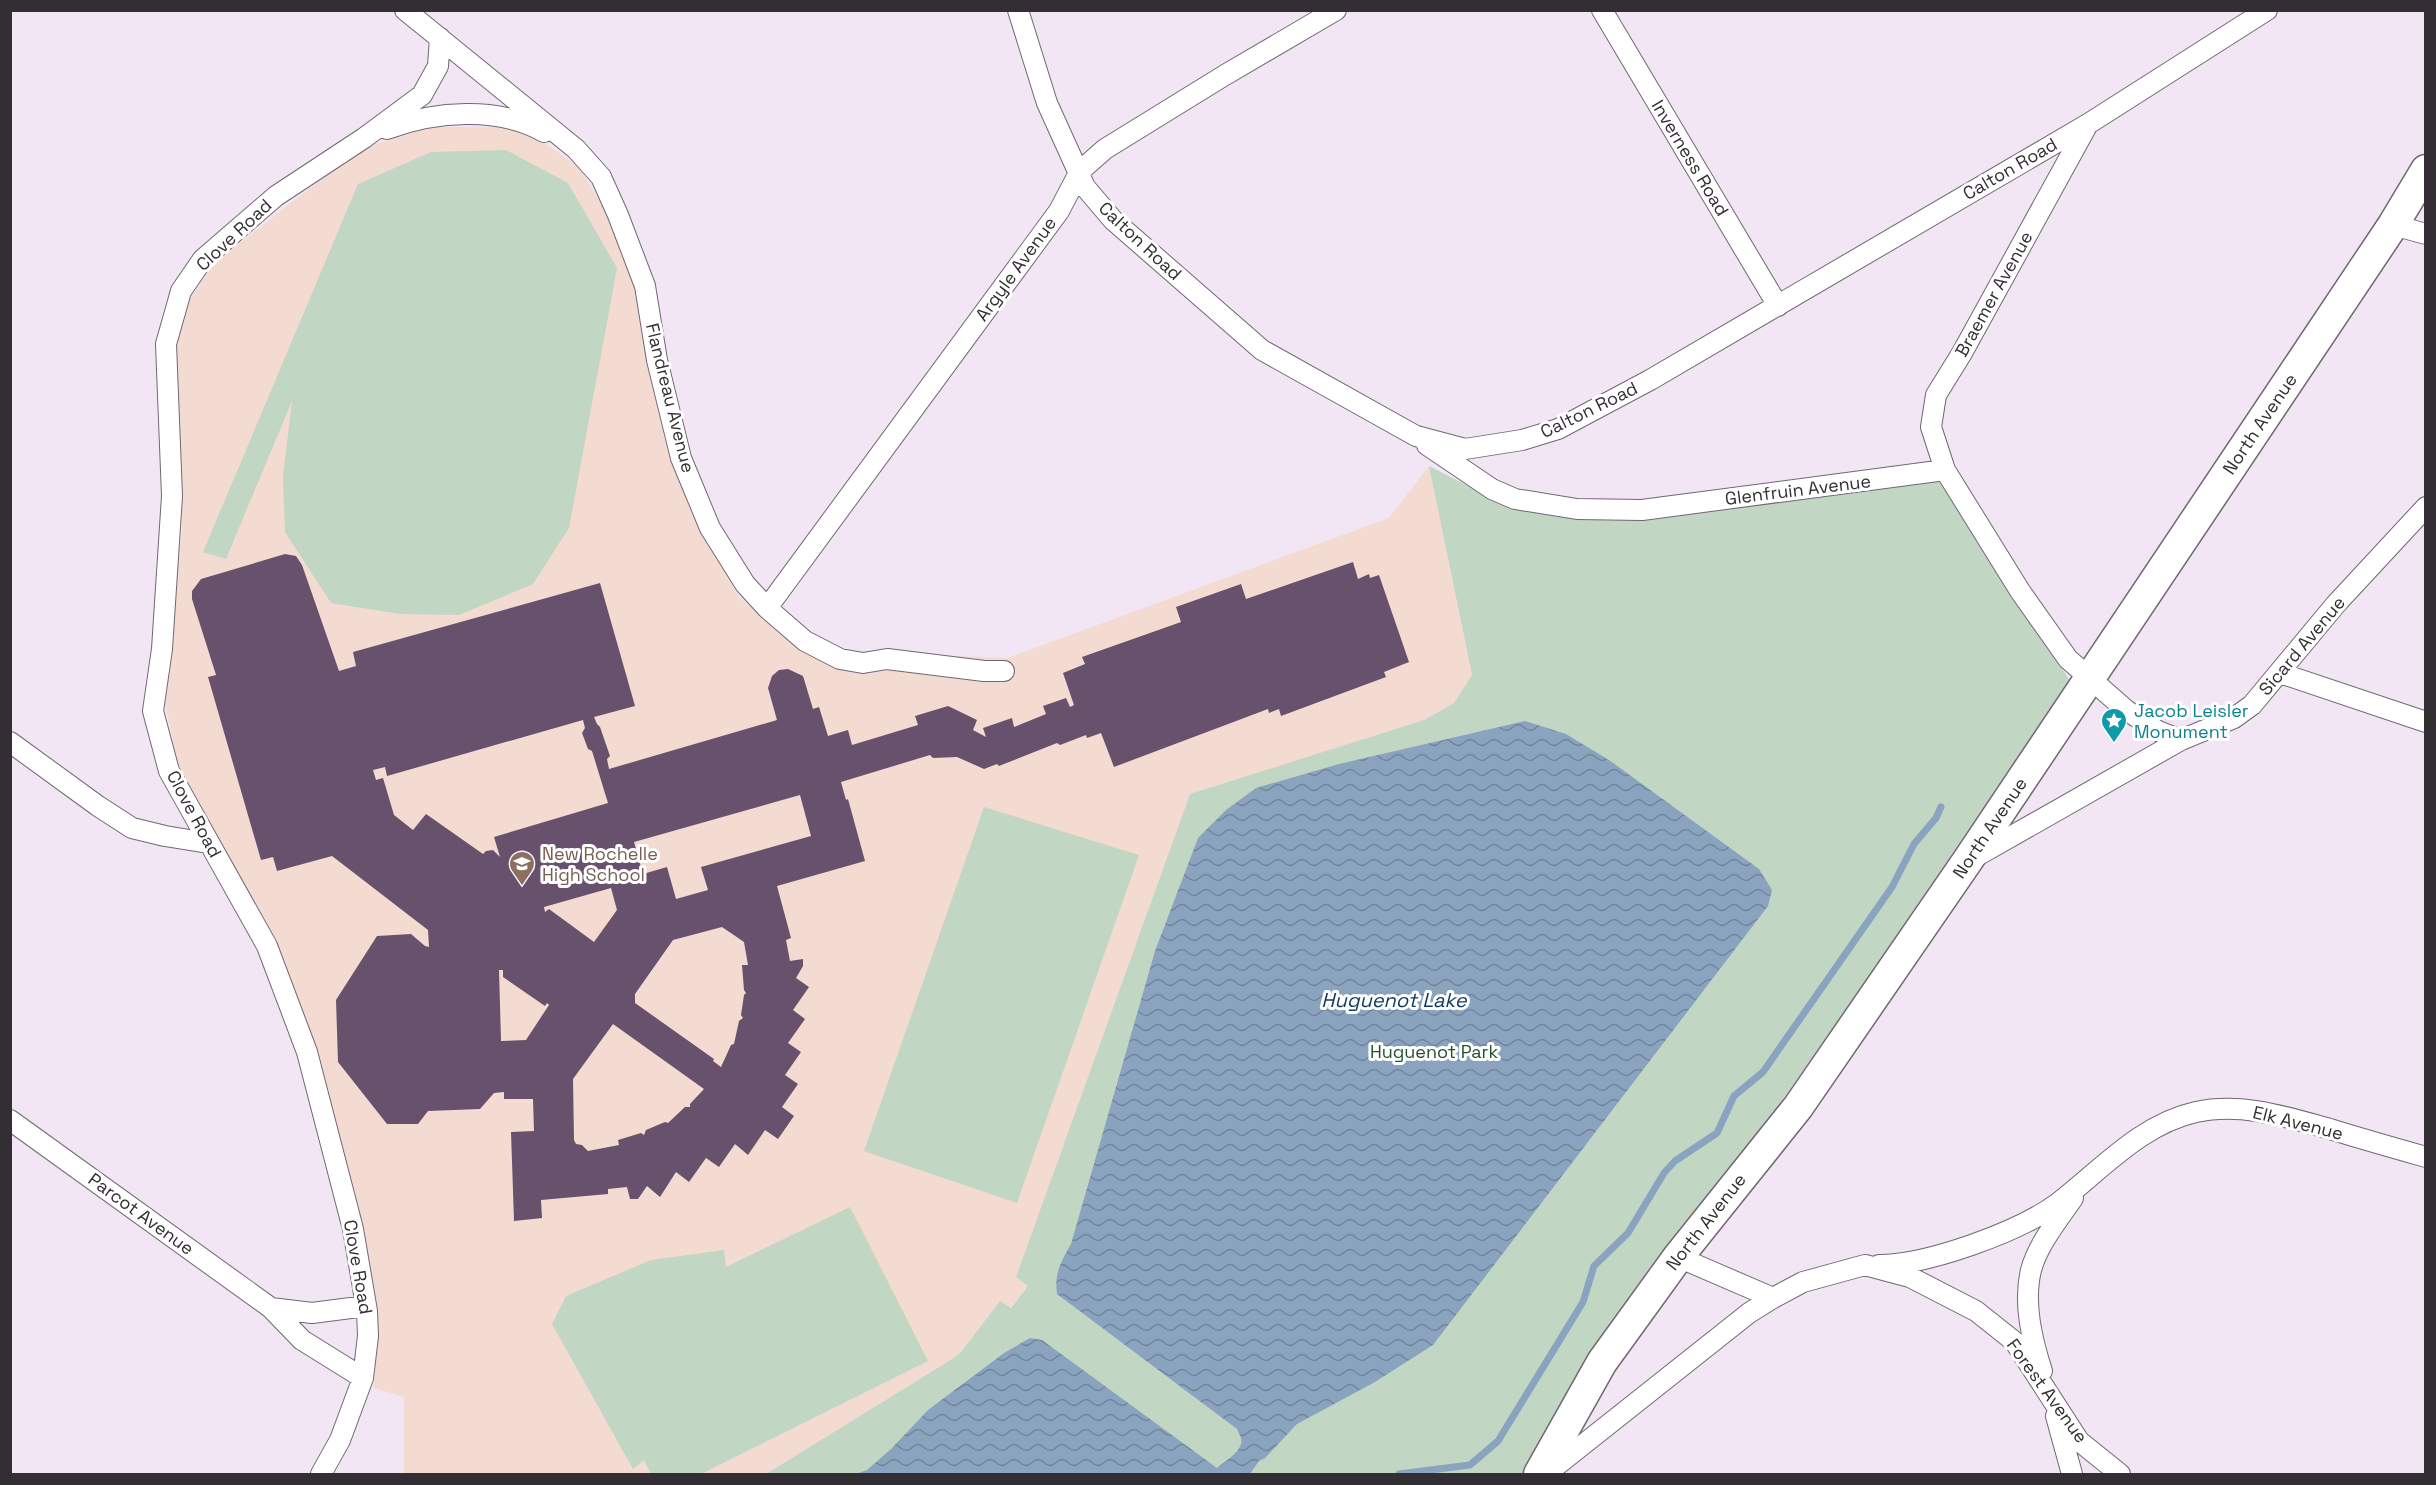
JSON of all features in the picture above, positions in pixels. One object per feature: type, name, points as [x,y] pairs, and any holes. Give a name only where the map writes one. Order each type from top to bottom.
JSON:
[{"type":"main road","name":"North Avenue","points":[[1539,1474],[1602,1362],[1678,1257],[1798,1107],[2089,680],[2393,225],[2426,170]]},
{"type":"street","name":"Flandreau Avenue","points":[[405,10],[576,149],[601,177],[645,286],[657,360],[681,458],[710,528],[739,574],[767,608],[805,641],[840,658],[863,663],[887,659],[984,671],[1004,671]]},
{"type":"street","name":"Calton Road","points":[[1018,10],[1047,103],[1080,171],[1085,187],[1113,220],[1262,350],[1416,436],[1465,449],[1522,440],[1558,429],[1650,380],[2088,124],[2267,10]]},
{"type":"street","name":"Argyle Avenue","points":[[767,608],[1059,211],[1080,171],[1105,149],[1336,10]]},
{"type":"street","name":"Inverness Road","points":[[1602,10],[1778,306]]},
{"type":"street","name":"Clove Road","points":[[321,1474],[340,1440],[363,1378],[368,1336],[366,1306],[353,1230],[307,1052],[267,946],[169,771],[153,711],[162,649],[172,496],[166,344],[181,291],[203,260],[276,196],[364,138],[422,95],[438,66],[440,38]]},
{"type":"street","name":"Clove Road","points":[[364,138],[409,121],[439,115],[462,114],[503,118],[531,124],[576,149]]},
{"type":"street","name":"Braemer Avenue","points":[[1945,471],[1930,427],[1936,395],[1962,353],[2088,124]]},
{"type":"street","points":[[2393,225],[2426,234]]},
{"type":"street","name":"Glenfruin Avenue","points":[[1416,436],[1492,489],[1515,499],[1577,509],[1642,510],[1945,471]]},
{"type":"street","points":[[1945,471],[2020,591],[2068,659],[2089,680],[2126,710],[2158,731],[2181,740]]},
{"type":"street","name":"Sicard Avenue","points":[[1968,860],[2181,740],[2234,718],[2252,705],[2336,604],[2426,507]]},
{"type":"street","points":[[2280,673],[2426,722]]},
{"type":"street","points":[[10,742],[132,828],[208,843]]},
{"type":"street","name":"Elk Avenue","points":[[1865,1265],[1892,1265],[1950,1251],[2025,1224],[2055,1205],[2111,1158],[2165,1121],[2197,1112],[2229,1109],[2267,1112],[2426,1157]]},
{"type":"street","name":"Parcot Avenue","points":[[10,1120],[271,1308],[302,1340],[363,1378]]},
{"type":"street","name":"Elk Avenue","points":[[2050,1396],[2032,1341],[2028,1299],[2031,1270],[2045,1239],[2083,1183]]},
{"type":"street","points":[[1678,1257],[1773,1298]]},
{"type":"street","name":"Forest Avenue","points":[[1546,1474],[1749,1313],[1803,1282],[1865,1265],[1911,1277],[1976,1311],[2015,1342],[2079,1441],[2120,1474]]},
{"type":"street","name":"Parcot Avenue","points":[[271,1308],[312,1313],[366,1306]]},
{"type":"street","points":[[2050,1396],[2072,1474]]},
{"type":"shaded area","name":"New Rochelle High School","points":[[430,127],[503,127],[543,142],[577,165],[608,214],[636,283],[659,409],[700,530],[738,596],[794,641],[846,652],[1007,658],[1389,518],[1429,466],[1472,676],[1454,703],[1424,720],[1190,794],[1016,1277],[1028,1286],[1010,1308],[1000,1301],[961,1352],[952,1359],[766,1474],[404,1474],[404,1397],[374,1388],[374,1287],[340,1151],[276,946],[179,769],[164,700],[182,531],[176,336],[190,299],[214,263],[360,149]]},
{"type":"green space","points":[[506,150],[568,183],[617,268],[569,528],[533,584],[459,615],[400,614],[331,603],[285,532],[283,476],[292,401],[226,559],[203,552],[358,184],[431,152]]},
{"type":"green space","name":"Huguenot Park","points":[[1429,466],[1488,496],[1610,520],[1941,479],[2072,684],[1781,1102],[1534,1474],[766,1474],[952,1359],[961,1352],[1000,1301],[1011,1308],[1028,1286],[1016,1277],[1190,794],[1424,720],[1454,703],[1472,675]]},
{"type":"green space","points":[[984,807],[1139,855],[1017,1203],[864,1151]]},
{"type":"green space","points":[[850,1207],[928,1361],[701,1474],[651,1474],[644,1460],[633,1469],[552,1324],[566,1296],[651,1260],[724,1250],[726,1267]]},
{"type":"water","name":"Huguenot Lake","points":[[1525,721],[1566,734],[1609,760],[1759,869],[1772,890],[1768,906],[1433,1345],[1375,1382],[1297,1424],[1265,1458],[1259,1461],[1250,1474],[856,1474],[867,1470],[891,1449],[928,1410],[1004,1353],[1030,1338],[1042,1340],[1217,1468],[1237,1451],[1241,1438],[1237,1429],[1057,1294],[1056,1287],[1059,1268],[1071,1244],[1155,951],[1198,838],[1226,810],[1256,788],[1339,764]]},
{"type":"building","name":"New Rochelle High School","points":[[285,554],[296,556],[302,565],[339,671],[356,666],[353,652],[600,583],[635,706],[594,717],[610,756],[607,759],[609,769],[777,720],[768,688],[772,676],[779,670],[788,669],[803,676],[813,709],[819,707],[828,736],[848,730],[852,745],[918,725],[915,716],[948,706],[977,720],[973,730],[986,737],[983,728],[1012,718],[1014,727],[1046,714],[1043,706],[1066,698],[1070,707],[1074,705],[1063,673],[1085,664],[1082,657],[1181,622],[1176,607],[1241,584],[1246,599],[1353,562],[1358,579],[1369,574],[1370,578],[1379,575],[1409,662],[1384,672],[1386,677],[1281,716],[1279,709],[1269,713],[1268,709],[1114,767],[1101,733],[1087,738],[1086,735],[1060,745],[1057,743],[999,766],[997,764],[984,769],[957,757],[933,758],[930,755],[841,782],[865,861],[777,886],[791,938],[786,940],[790,961],[803,959],[803,966],[796,978],[809,987],[793,1010],[805,1019],[788,1043],[801,1052],[785,1075],[798,1084],[782,1107],[794,1116],[778,1139],[765,1130],[748,1155],[735,1144],[719,1167],[706,1158],[689,1182],[676,1172],[660,1197],[647,1186],[638,1199],[630,1199],[627,1187],[608,1189],[608,1194],[541,1200],[542,1218],[514,1221],[511,1132],[534,1131],[533,1099],[504,1099],[504,1092],[494,1093],[480,1109],[428,1111],[418,1124],[387,1124],[338,1062],[336,1000],[377,936],[411,934],[429,947],[428,930],[332,856],[277,871],[273,857],[261,860],[208,677],[216,675],[192,599],[192,591],[201,579]],"holes":[[[583,720],[585,728],[582,733],[588,749],[592,751],[608,803],[494,837],[500,857],[493,850],[483,854],[426,814],[413,830],[394,815],[383,778],[376,780],[373,770],[385,767],[387,776]],[[800,795],[811,836],[701,867],[708,890],[676,899],[667,867],[643,874],[634,842]],[[611,888],[617,910],[594,942],[549,909],[545,912],[544,907]],[[722,927],[744,942],[748,965],[742,965],[746,993],[741,1015],[743,1018],[739,1021],[734,1044],[731,1045],[721,1067],[713,1061],[714,1059],[635,1003],[635,994],[673,940]],[[499,970],[503,970],[503,977],[545,1006],[547,1003],[549,1005],[526,1040],[501,1041]],[[613,1024],[704,1089],[690,1104],[690,1107],[685,1107],[668,1123],[665,1122],[646,1130],[644,1135],[641,1133],[618,1140],[619,1145],[588,1151],[582,1145],[576,1144],[574,1140],[573,1079]]]},
{"type":"waterway","points":[[1399,1474],[1470,1465],[1498,1441],[1583,1302],[1594,1266],[1628,1233],[1664,1173],[1675,1161],[1717,1133],[1734,1096],[1763,1072],[1892,887],[1914,844],[1936,818],[1941,807]]},
{"type":"place","name":"Jacob Leisler Monument","points":[[2114,744]]},
{"type":"place","name":"New Rochelle High School","points":[[522,887]]}]
